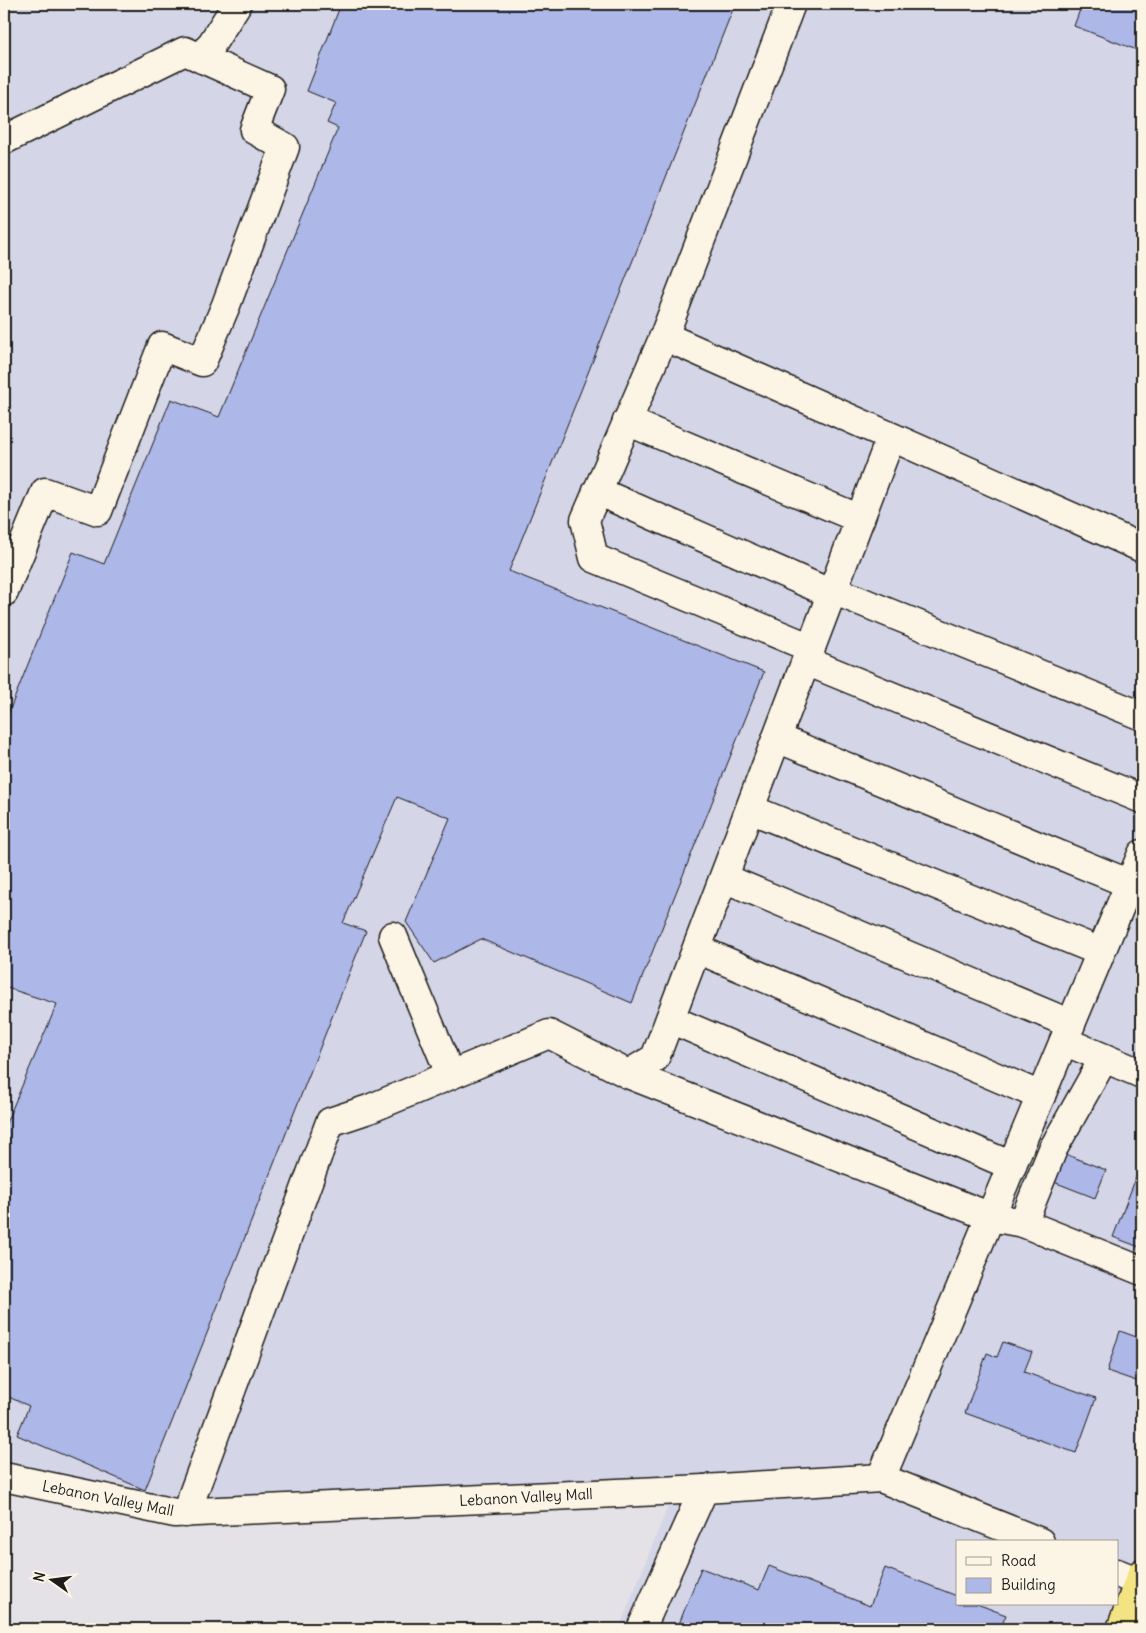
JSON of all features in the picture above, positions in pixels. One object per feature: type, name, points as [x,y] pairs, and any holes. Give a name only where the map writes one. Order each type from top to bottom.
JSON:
[{"type":"highway","points":[[1130,1624],[1133,1576]]},
{"type":"lane","points":[[202,59],[238,4]]},
{"type":"lane","points":[[791,4],[664,336],[585,520],[594,558],[808,655],[1142,799]]},
{"type":"lane","points":[[4,140],[185,51],[270,89],[254,130],[285,147],[202,362],[162,346],[98,511],[46,492],[4,592]]},
{"type":"lane","points":[[664,336],[1142,548]]},
{"type":"lane","points":[[627,421],[860,519]]},
{"type":"lane","points":[[628,1074],[655,1058],[891,437]]},
{"type":"lane","points":[[597,491],[832,592],[1142,716]]},
{"type":"lane","points":[[777,738],[1133,889]]},
{"type":"lane","points":[[750,809],[1101,952]]},
{"type":"lane","points":[[881,1478],[1101,952],[1133,889],[1142,854]]},
{"type":"lane","points":[[724,878],[1068,1032],[1104,1058],[1142,1074]]},
{"type":"lane","points":[[393,936],[450,1074]]},
{"type":"lane","points":[[697,949],[1041,1096]]},
{"type":"lane","points":[[670,1019],[1012,1166]]},
{"type":"lane","points":[[186,1513],[330,1122],[369,1109],[549,1034],[628,1074],[991,1217],[1023,1223],[1142,1271]]},
{"type":"lane","points":[[1023,1223],[1053,1149],[1104,1058]]},
{"type":"lane","name":"Lebanon Valley Mall","points":[[4,1477],[175,1513],[704,1489],[881,1478],[1035,1540]]},
{"type":"lane","points":[[641,1629],[704,1489]]},
{"type":"shaded area","points":[[4,4],[1142,4],[1142,1629],[619,1629],[670,1501],[172,1528],[4,1490]]},
{"type":"building","points":[[341,4],[735,4],[509,571],[764,672],[632,1003],[481,939],[434,963],[406,922],[450,818],[397,797],[343,923],[366,931],[145,1490],[17,1435],[29,1406],[4,1395],[4,1128],[57,1004],[4,987],[4,863],[6,857],[4,856],[4,724],[73,552],[104,564],[171,399],[219,417],[338,128],[327,123],[336,103],[307,91]]},
{"type":"building","points":[[1082,4],[1142,4],[1142,52],[1074,26]]},
{"type":"building","points":[[1065,1154],[1106,1170],[1095,1198],[1054,1182]]},
{"type":"building","points":[[1142,1162],[1142,1248],[1113,1237]]},
{"type":"building","points":[[1120,1331],[1142,1339],[1142,1383],[1107,1371]]},
{"type":"building","points":[[1003,1342],[1032,1352],[1024,1372],[1096,1398],[1076,1453],[965,1413],[987,1353],[997,1357]]},
{"type":"building","points":[[769,1566],[870,1606],[885,1568],[956,1596],[956,1606],[982,1606],[1006,1615],[1000,1629],[677,1629],[701,1568],[759,1590]]}]
